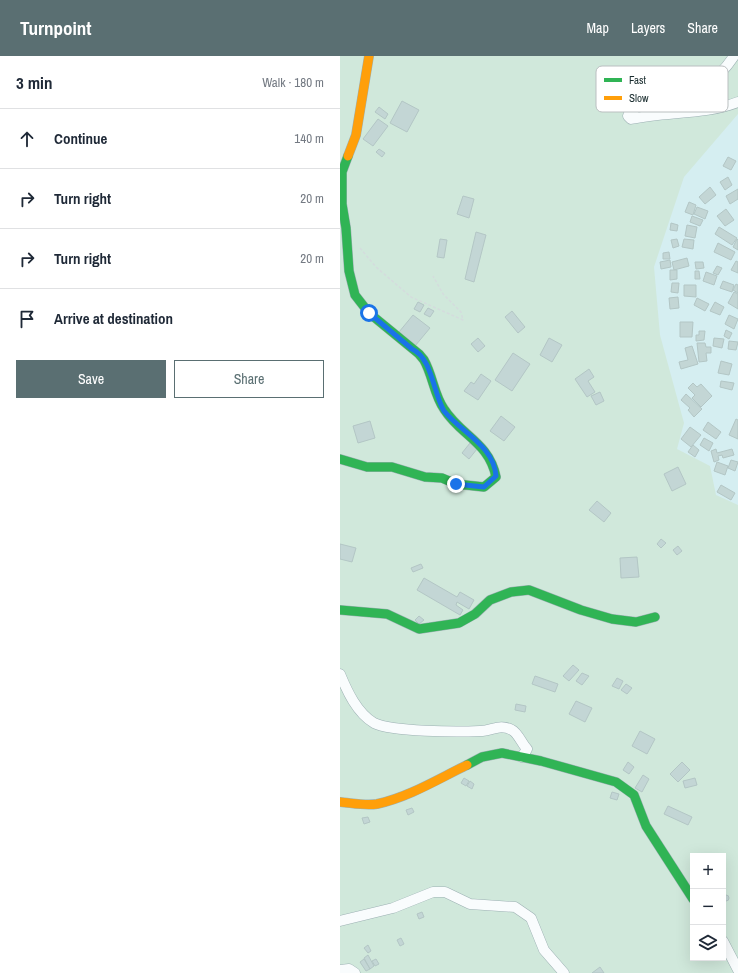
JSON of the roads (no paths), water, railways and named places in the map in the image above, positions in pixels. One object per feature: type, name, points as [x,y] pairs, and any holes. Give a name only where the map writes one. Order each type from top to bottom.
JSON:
[{"type":"street","points":[[340,459],[367,467],[392,467],[425,476],[442,478],[456,484],[469,486],[484,487],[496,476],[495,470],[486,451],[453,420],[440,403],[426,360],[419,352],[412,349],[369,313],[356,295],[351,283],[346,228],[342,210],[342,172],[356,135],[369,56]]},
{"type":"street","points":[[726,66],[734,56]]},
{"type":"street","points":[[728,105],[738,102]]},
{"type":"street","points":[[630,112],[628,116],[631,119],[674,112]]},
{"type":"street","points":[[340,610],[387,614],[419,629],[459,623],[475,614],[490,600],[511,592],[529,590],[582,610],[612,619],[636,622],[655,618]]},
{"type":"street","points":[[340,674],[346,689],[363,714],[375,723],[397,728],[436,731],[482,731],[498,726],[513,731],[527,749],[522,757]]},
{"type":"street","points":[[340,802],[366,805],[377,804],[417,790],[482,757],[502,753],[522,757],[616,782],[634,795],[646,826],[690,894]]},
{"type":"street","points":[[340,921],[393,908],[433,892],[445,892],[470,904],[515,907],[531,918],[544,950],[564,973]]},
{"type":"street","points":[[726,947],[738,970]]},
{"type":"street","points":[[340,970],[349,969],[355,973]]}]
